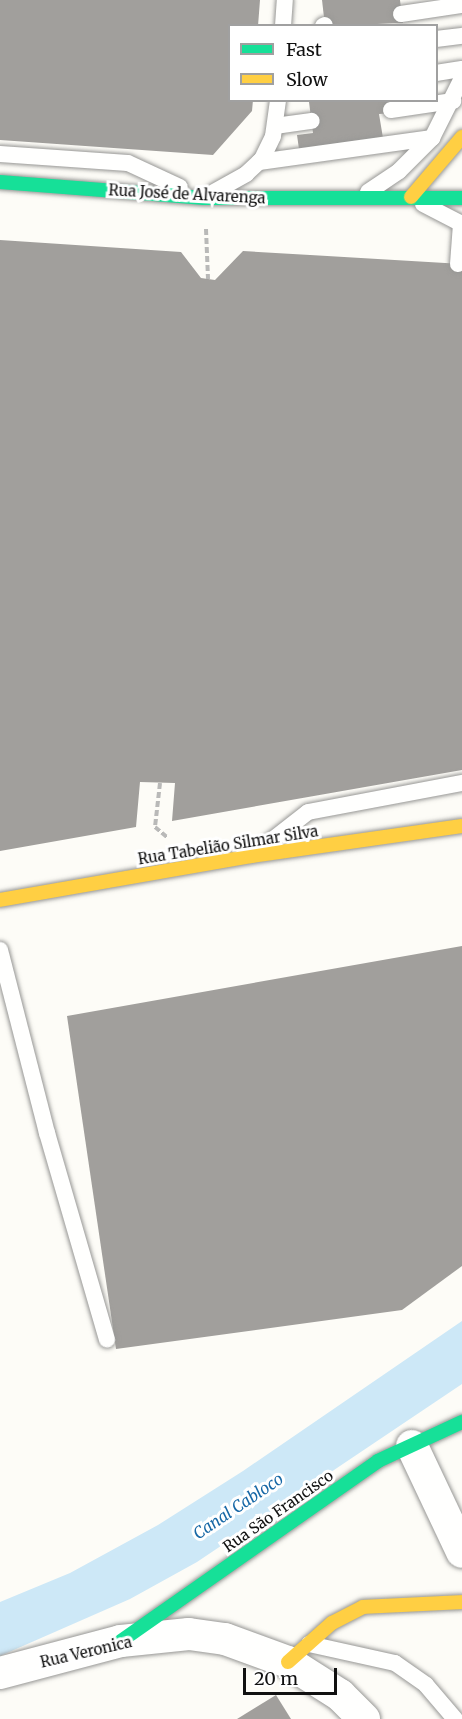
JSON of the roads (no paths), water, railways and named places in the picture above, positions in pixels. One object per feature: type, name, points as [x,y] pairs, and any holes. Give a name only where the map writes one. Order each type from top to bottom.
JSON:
[{"type":"street","points":[[411,197],[462,137]]},
{"type":"street","name":"Rua José de Alvarenga","points":[[0,182],[204,198],[462,198]]},
{"type":"street","name":"Rua Tabelião Silmar Silva","points":[[0,900],[251,856],[462,826]]},
{"type":"street","name":"Rua São Francisco","points":[[121,1641],[378,1461],[462,1422]]},
{"type":"street","points":[[412,1446],[462,1552]]},
{"type":"street","points":[[299,1653],[332,1623],[363,1607],[462,1602]]},
{"type":"street","name":"Rua Veronica","points":[[0,1673],[121,1641],[189,1634],[299,1653],[364,1719]]},
{"type":"lane","points":[[283,24],[286,0]]},
{"type":"lane","points":[[401,14],[462,5]]},
{"type":"lane","points":[[438,39],[462,36]]},
{"type":"lane","points":[[438,73],[462,69]]},
{"type":"lane","points":[[358,197],[399,171],[432,138],[453,101],[462,78]]},
{"type":"lane","points":[[391,110],[453,101]]},
{"type":"lane","points":[[260,162],[275,126],[278,102]]},
{"type":"lane","points":[[275,126],[312,121]]},
{"type":"lane","points":[[0,154],[128,164],[204,198],[260,162],[432,138]]},
{"type":"lane","name":"Rua José de Alvarenga","points":[[411,197],[462,224]]},
{"type":"lane","points":[[458,264],[462,224]]},
{"type":"lane","points":[[251,856],[308,812],[462,783]]},
{"type":"lane","points":[[0,950],[47,1133],[107,1339]]},
{"type":"lane","points":[[299,1653],[395,1663],[426,1685],[455,1719]]},
{"type":"water","name":"Canal Cabloco","points":[[462,1321],[462,1384],[197,1562],[130,1599],[0,1656],[0,1602],[70,1573],[158,1525],[243,1471]]}]
